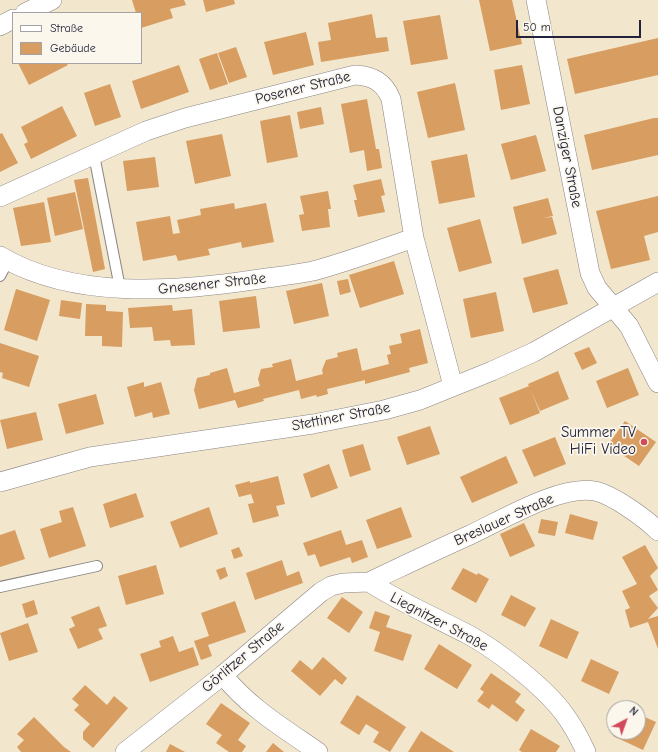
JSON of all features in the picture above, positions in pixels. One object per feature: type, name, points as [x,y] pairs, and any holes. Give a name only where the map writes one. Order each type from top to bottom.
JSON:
[{"type":"street","points":[[27,12],[52,0]]},
{"type":"street","name":"Danziger Straße","points":[[536,0],[590,273],[597,288],[629,326],[658,383]]},
{"type":"street","points":[[0,26],[12,20]]},
{"type":"street","name":"Posener Straße","points":[[0,196],[146,131],[185,118],[355,75],[368,76],[387,88],[392,99],[414,238],[454,386]]},
{"type":"street","name":"Gnesener Straße","points":[[3,264],[63,280],[120,288],[150,290],[212,286],[285,276],[313,270],[414,238]]},
{"type":"street","name":"Stettiner Straße","points":[[0,482],[90,457],[313,424],[384,410],[420,400],[534,352],[658,282]]},
{"type":"street","name":"Breslauer Straße","points":[[369,582],[546,499],[578,491],[595,491],[647,520],[658,531]]},
{"type":"street","name":"Görlitzer Straße","points":[[125,752],[224,675],[322,592],[331,586],[343,583],[369,582]]},
{"type":"street","name":"Liegnitzer Straße","points":[[369,582],[391,597],[470,636],[511,665],[554,701],[574,730],[586,752]]},
{"type":"street","points":[[224,675],[242,696],[266,716],[318,752]]},
{"type":"lane","points":[[94,155],[120,288]]},
{"type":"lane","points":[[0,587],[97,566]]},
{"type":"building","points":[[132,0],[184,0],[186,5],[170,9],[173,18],[142,28],[142,12],[136,12]]},
{"type":"building","points":[[203,0],[234,0],[235,4],[206,12]]},
{"type":"building","points":[[479,0],[512,0],[522,44],[490,51]]},
{"type":"building","points":[[372,14],[376,38],[387,37],[389,51],[321,62],[318,42],[331,40],[328,23]]},
{"type":"building","points":[[440,15],[448,59],[411,65],[403,21]]},
{"type":"building","points":[[306,32],[314,65],[273,75],[264,42]]},
{"type":"building","points":[[658,38],[658,75],[575,94],[567,59]]},
{"type":"building","points":[[236,47],[247,77],[229,83],[218,53]]},
{"type":"building","points":[[217,53],[228,84],[210,90],[199,59]]},
{"type":"building","points":[[18,64],[68,65],[29,85]]},
{"type":"building","points":[[179,65],[189,92],[141,109],[132,81]]},
{"type":"building","points":[[522,65],[530,104],[501,110],[494,70]]},
{"type":"building","points":[[455,83],[465,130],[428,138],[417,92]]},
{"type":"building","points":[[110,84],[121,117],[95,126],[84,93]]},
{"type":"building","points":[[367,99],[376,149],[379,149],[382,168],[367,171],[364,150],[350,153],[341,104]]},
{"type":"building","points":[[62,106],[77,136],[31,159],[24,144],[28,142],[21,127]]},
{"type":"building","points":[[321,107],[324,124],[300,129],[297,112]]},
{"type":"building","points":[[290,115],[298,157],[267,163],[260,121]]},
{"type":"building","points":[[658,118],[658,155],[592,170],[584,135]]},
{"type":"building","points":[[2,133],[18,163],[0,172],[0,134]]},
{"type":"building","points":[[222,134],[231,176],[195,184],[186,141]]},
{"type":"building","points":[[536,135],[546,171],[511,180],[501,144]]},
{"type":"building","points":[[467,154],[475,197],[439,204],[431,161]]},
{"type":"building","points":[[155,157],[159,187],[127,191],[123,161]]},
{"type":"building","points":[[88,178],[105,269],[93,272],[74,180]]},
{"type":"building","points":[[381,179],[385,195],[381,196],[385,212],[358,217],[354,200],[357,200],[353,185]]},
{"type":"building","points":[[328,191],[331,209],[328,209],[330,227],[302,231],[299,215],[304,214],[300,196]]},
{"type":"building","points":[[75,192],[83,229],[55,236],[47,198]]},
{"type":"building","points":[[658,196],[658,232],[644,236],[650,260],[611,269],[596,211]]},
{"type":"building","points":[[548,198],[553,216],[543,218],[552,217],[557,234],[522,244],[513,207]]},
{"type":"building","points":[[44,202],[51,242],[21,246],[13,208]]},
{"type":"building","points":[[234,203],[235,209],[266,203],[274,242],[242,248],[241,242],[208,249],[210,255],[178,261],[176,255],[143,261],[136,222],[170,216],[173,234],[180,233],[177,220],[201,215],[200,209]]},
{"type":"building","points":[[480,219],[492,263],[459,272],[447,228]]},
{"type":"building","points":[[394,261],[404,294],[360,308],[349,275]]},
{"type":"building","points":[[558,269],[568,304],[533,313],[523,278]]},
{"type":"building","points":[[348,279],[351,292],[340,295],[337,281]]},
{"type":"building","points":[[322,283],[329,316],[294,324],[286,291]]},
{"type":"building","points":[[16,289],[50,300],[37,341],[4,330]]},
{"type":"building","points":[[496,292],[504,331],[471,338],[463,299]]},
{"type":"building","points":[[256,296],[260,328],[223,332],[219,301]]},
{"type":"building","points":[[61,300],[82,303],[80,319],[59,316]]},
{"type":"building","points":[[86,304],[106,305],[106,311],[123,312],[122,347],[102,346],[102,336],[85,336]]},
{"type":"building","points":[[172,305],[173,311],[192,309],[195,345],[171,346],[170,340],[154,341],[152,327],[130,328],[128,308]]},
{"type":"building","points":[[420,329],[428,363],[409,368],[410,372],[365,384],[365,380],[327,389],[328,394],[317,397],[316,395],[301,399],[299,390],[263,399],[264,401],[238,408],[235,400],[199,409],[194,390],[197,378],[210,375],[210,373],[227,368],[234,393],[260,386],[258,379],[261,369],[273,367],[272,364],[291,359],[296,381],[323,374],[322,370],[326,360],[338,357],[337,353],[357,348],[362,371],[389,364],[387,355],[391,354],[389,346],[402,343],[400,334]]},
{"type":"building","points":[[0,343],[39,356],[29,387],[2,378],[3,373],[0,372]]},
{"type":"building","points":[[589,347],[597,363],[582,370],[574,353]]},
{"type":"building","points":[[628,368],[639,395],[607,408],[596,381]]},
{"type":"building","points":[[558,371],[569,399],[540,411],[528,384]]},
{"type":"building","points":[[144,382],[144,387],[161,382],[170,414],[153,418],[152,412],[135,417],[127,387]]},
{"type":"building","points":[[529,386],[540,413],[510,425],[499,398]]},
{"type":"building","points":[[96,394],[104,424],[66,434],[58,404]]},
{"type":"building","points":[[36,412],[43,440],[7,449],[0,420]]},
{"type":"building","points":[[625,421],[656,442],[639,466],[608,445]]},
{"type":"building","points":[[430,426],[440,454],[407,465],[397,437]]},
{"type":"building","points":[[555,437],[566,464],[534,477],[522,450]]},
{"type":"building","points":[[363,444],[371,470],[350,477],[342,450]]},
{"type":"building","points":[[506,456],[518,483],[472,503],[460,477]]},
{"type":"building","points":[[329,464],[338,488],[311,498],[303,474]]},
{"type":"building","points":[[278,476],[285,504],[276,506],[279,516],[253,523],[248,504],[254,503],[251,494],[239,497],[235,485]]},
{"type":"building","points":[[136,493],[144,517],[110,528],[103,504]]},
{"type":"building","points":[[73,507],[86,546],[49,558],[40,529],[62,522],[59,511]]},
{"type":"building","points":[[209,507],[218,534],[180,548],[170,522]]},
{"type":"building","points":[[401,507],[412,537],[377,549],[366,520]]},
{"type":"building","points":[[570,514],[598,522],[593,540],[565,533]]},
{"type":"building","points":[[541,519],[558,522],[555,536],[538,533]]},
{"type":"building","points":[[524,523],[535,546],[510,557],[500,534]]},
{"type":"building","points":[[15,530],[25,559],[0,567],[0,535]]},
{"type":"building","points":[[341,530],[346,545],[362,540],[368,557],[352,563],[350,557],[320,567],[315,554],[308,556],[303,543]]},
{"type":"building","points":[[645,545],[658,568],[650,576],[658,590],[649,596],[658,608],[648,619],[658,616],[658,649],[648,622],[630,628],[625,610],[630,608],[622,591],[637,584],[622,557]]},
{"type":"building","points":[[239,547],[243,556],[234,559],[231,550]]},
{"type":"building","points":[[282,560],[287,576],[299,571],[303,583],[255,600],[246,573]]},
{"type":"building","points":[[156,565],[164,594],[126,605],[118,576]]},
{"type":"building","points":[[225,567],[228,576],[220,580],[216,570]]},
{"type":"building","points":[[463,568],[477,575],[478,573],[489,579],[476,603],[451,589]]},
{"type":"building","points":[[511,595],[536,608],[525,627],[501,615]]},
{"type":"building","points":[[342,597],[363,612],[349,633],[327,618]]},
{"type":"building","points":[[34,600],[38,614],[26,618],[22,604]]},
{"type":"building","points":[[235,601],[246,632],[208,645],[212,656],[201,660],[194,641],[209,636],[201,613]]},
{"type":"building","points":[[99,606],[107,626],[98,629],[103,639],[78,649],[69,629],[75,626],[71,617]]},
{"type":"building","points":[[375,611],[390,616],[386,627],[412,635],[403,661],[374,651],[380,632],[369,628]]},
{"type":"building","points":[[551,619],[579,632],[567,659],[539,646]]},
{"type":"building","points":[[28,623],[38,652],[9,661],[0,633]]},
{"type":"building","points":[[173,636],[179,652],[193,647],[199,665],[150,682],[140,654],[161,647],[159,641]]},
{"type":"building","points":[[439,644],[472,665],[457,689],[424,669]]},
{"type":"building","points":[[323,657],[347,678],[342,685],[335,679],[320,696],[291,671],[300,660],[312,670]]},
{"type":"building","points":[[591,659],[619,672],[609,694],[581,681]]},
{"type":"building","points":[[491,673],[521,694],[515,702],[525,710],[517,722],[492,704],[489,709],[477,701],[484,692],[480,689]]},
{"type":"building","points":[[85,685],[107,705],[114,696],[128,708],[93,748],[83,739],[83,732],[90,724],[74,710],[79,705],[72,699]]},
{"type":"building","points":[[357,695],[406,727],[390,752],[373,742],[379,732],[366,724],[359,735],[340,723]]},
{"type":"building","points":[[221,703],[250,723],[238,740],[246,746],[242,752],[229,752],[216,743],[222,735],[206,724]]},
{"type":"building","points":[[34,717],[71,752],[21,752],[17,747],[24,740],[17,734]]},
{"type":"building","points":[[646,718],[656,722],[643,750],[622,740],[646,740]]},
{"type":"building","points":[[531,729],[560,746],[556,752],[522,752],[519,750]]},
{"type":"building","points":[[421,731],[454,752],[408,752]]},
{"type":"building","points":[[273,743],[284,752],[266,752]]},
{"type":"building","points":[[170,744],[185,752],[166,752]]},
{"type":"place","name":"Summer TV HiFi Video","points":[[644,442]]}]
